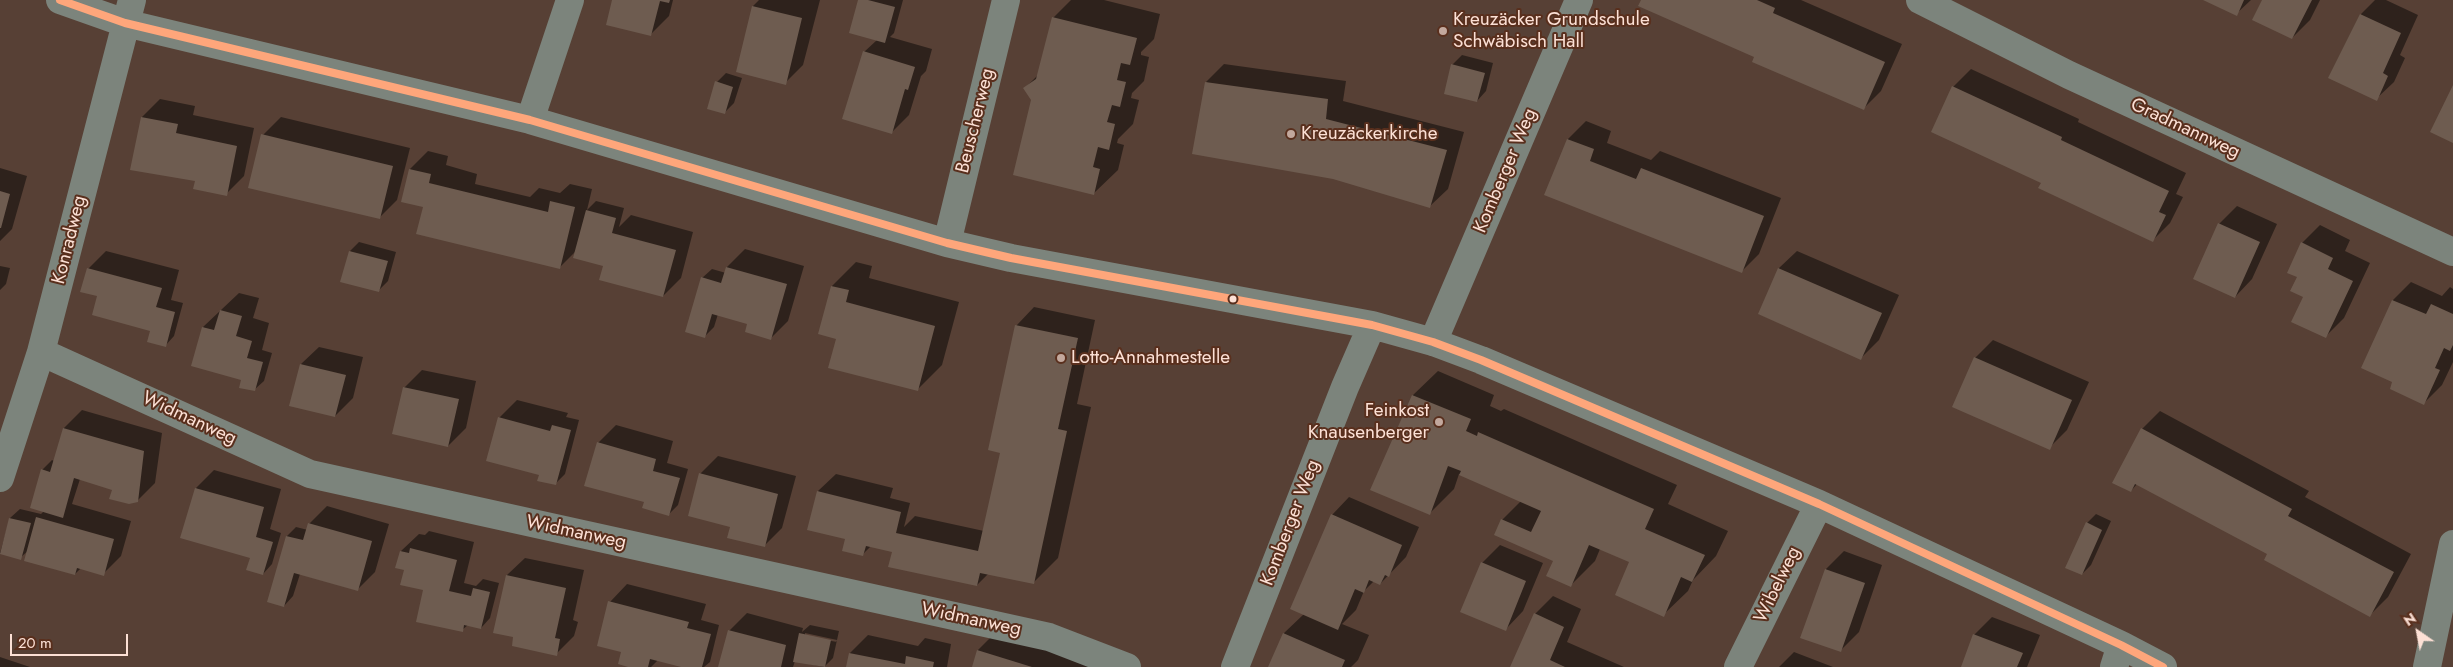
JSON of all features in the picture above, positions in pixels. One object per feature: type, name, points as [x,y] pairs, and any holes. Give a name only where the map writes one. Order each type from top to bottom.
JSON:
[{"type":"street","points":[[60,0],[129,11],[530,120],[947,243],[1011,258],[1372,325],[1433,342],[1482,360],[1819,504],[2118,656],[2163,667]]},
{"type":"street","points":[[530,120],[570,0]]},
{"type":"street","name":"Beuscherweg","points":[[947,243],[1006,0]]},
{"type":"street","name":"Komberger Weg","points":[[1433,342],[1579,0]]},
{"type":"street","name":"Gradmannweg","points":[[1920,0],[2069,75],[2453,252]]},
{"type":"street","name":"Konradweg","points":[[0,478],[41,352],[129,11]]},
{"type":"street","name":"Komberger Weg","points":[[1235,667],[1345,387],[1372,325]]},
{"type":"street","name":"Widmanweg","points":[[41,352],[310,474],[1049,638],[1127,667]]},
{"type":"street","name":"Wibelweg","points":[[1738,667],[1819,504]]},
{"type":"street","points":[[2427,667],[2453,544]]},
{"type":"building","points":[[612,0],[670,0],[669,3],[660,1],[651,36],[606,25]]},
{"type":"building","points":[[858,0],[868,0],[895,7],[885,43],[849,33]]},
{"type":"building","points":[[1641,0],[1757,0],[1775,8],[1773,13],[1885,62],[1864,110],[1752,62],[1754,57],[1638,6]]},
{"type":"building","points":[[2203,0],[2244,0],[2237,16]]},
{"type":"building","points":[[2262,0],[2312,0],[2292,39],[2252,20]]},
{"type":"building","points":[[752,6],[802,18],[786,85],[736,72]]},
{"type":"building","points":[[2360,14],[2401,33],[2383,73],[2388,76],[2377,101],[2328,78]]},
{"type":"building","points":[[1052,17],[1137,38],[1130,65],[1121,63],[1117,80],[1126,82],[1120,107],[1112,105],[1107,122],[1115,124],[1109,150],[1098,147],[1093,167],[1100,169],[1094,195],[1013,175],[1031,100],[1023,88],[1036,79]]},
{"type":"building","points":[[863,51],[915,67],[908,90],[905,89],[892,134],[842,119]]},
{"type":"building","points":[[1451,64],[1485,73],[1477,102],[1444,94]]},
{"type":"building","points":[[715,81],[733,87],[725,114],[707,109]]},
{"type":"building","name":"Kreuzäckerkirche","points":[[1205,82],[1328,99],[1326,119],[1447,150],[1430,208],[1333,179],[1192,154]]},
{"type":"building","points":[[2453,85],[2453,143],[2430,132]]},
{"type":"building","points":[[1952,86],[2062,137],[2061,140],[2169,191],[2159,212],[2166,215],[2153,242],[2038,188],[2041,183],[1931,132]]},
{"type":"building","points":[[141,117],[178,124],[176,133],[237,146],[227,196],[193,189],[195,181],[130,170]]},
{"type":"building","points":[[261,134],[393,166],[380,219],[248,188]]},
{"type":"building","points":[[1567,139],[1594,149],[1590,161],[1636,179],[1641,168],[1764,216],[1742,273],[1544,195]]},
{"type":"building","points":[[409,169],[431,174],[429,183],[548,212],[550,201],[575,207],[560,269],[416,234],[423,207],[401,202]]},
{"type":"building","points":[[0,191],[10,194],[1,228],[0,228]]},
{"type":"building","points":[[586,210],[616,218],[612,233],[676,250],[663,297],[599,280],[603,266],[573,258]]},
{"type":"building","points":[[2218,223],[2260,242],[2235,298],[2193,279]]},
{"type":"building","points":[[2301,242],[2333,258],[2328,269],[2353,281],[2326,338],[2291,322],[2303,297],[2290,291],[2297,277],[2287,273]]},
{"type":"building","points":[[349,251],[388,261],[379,292],[340,282]]},
{"type":"building","points":[[726,267],[787,284],[771,340],[745,332],[747,324],[712,314],[705,338],[685,332],[701,277],[721,283]]},
{"type":"building","points":[[87,268],[162,288],[156,307],[175,312],[166,347],[147,342],[150,331],[92,315],[97,296],[80,292]]},
{"type":"building","points":[[1778,268],[1882,313],[1861,360],[1758,314]]},
{"type":"building","points":[[831,286],[849,290],[846,302],[935,326],[918,391],[828,368],[836,339],[818,334]]},
{"type":"building","points":[[2392,300],[2426,314],[2431,304],[2453,314],[2453,345],[2450,351],[2444,348],[2435,368],[2440,370],[2424,405],[2390,389],[2392,382],[2361,368]]},
{"type":"building","points":[[220,310],[242,316],[236,336],[252,341],[247,358],[263,362],[255,391],[239,388],[241,380],[191,366],[202,327],[214,330]]},
{"type":"building","points":[[1015,325],[1078,338],[1058,429],[1067,431],[1034,584],[980,573],[977,586],[888,567],[892,552],[866,546],[863,556],[842,551],[845,539],[807,530],[817,491],[901,512],[896,533],[978,551],[1000,453],[988,450]]},
{"type":"building","points":[[1974,357],[2072,400],[2050,450],[1952,407]]},
{"type":"building","points":[[300,364],[346,375],[335,417],[289,406]]},
{"type":"building","points":[[403,387],[459,399],[448,447],[392,434]]},
{"type":"building","points":[[1412,395],[1471,419],[1466,431],[1477,436],[1478,432],[1654,509],[1645,529],[1705,555],[1692,582],[1681,577],[1664,617],[1615,595],[1629,562],[1589,545],[1571,587],[1546,576],[1553,561],[1494,535],[1501,519],[1531,532],[1541,511],[1459,475],[1461,471],[1448,466],[1430,515],[1370,490]]},
{"type":"building","points":[[498,417],[550,431],[552,425],[571,430],[556,485],[537,481],[539,475],[486,461]]},
{"type":"building","points":[[63,428],[144,451],[138,502],[129,504],[109,499],[112,490],[74,478],[63,518],[30,508],[41,469],[50,472]]},
{"type":"building","points":[[2141,428],[2292,509],[2288,516],[2394,572],[2370,617],[2264,560],[2267,554],[2135,484],[2131,492],[2112,483]]},
{"type":"building","points":[[597,442],[656,459],[653,471],[680,478],[669,516],[642,508],[644,502],[584,486]]},
{"type":"building","points":[[699,473],[778,494],[765,547],[727,538],[730,527],[688,516]]},
{"type":"building","points":[[195,488],[264,507],[256,537],[273,542],[263,575],[246,570],[250,558],[180,538]]},
{"type":"building","points":[[1331,514],[1402,545],[1389,577],[1385,575],[1380,585],[1369,580],[1364,593],[1355,589],[1338,630],[1290,609]]},
{"type":"building","points":[[36,517],[114,539],[104,576],[77,568],[75,575],[24,561]]},
{"type":"building","points":[[9,518],[31,523],[21,560],[0,554]]},
{"type":"building","points":[[2086,522],[2102,530],[2082,575],[2065,568]]},
{"type":"building","points":[[308,523],[372,541],[358,591],[294,573],[284,607],[267,602],[286,536],[303,540]]},
{"type":"building","points":[[410,548],[457,560],[449,591],[471,596],[473,588],[490,592],[481,629],[464,625],[463,632],[416,622],[423,590],[400,585],[404,570],[395,568],[400,551],[409,553]]},
{"type":"building","points":[[1481,562],[1526,581],[1506,631],[1460,612]]},
{"type":"building","points":[[1825,569],[1865,583],[1841,652],[1800,638]]},
{"type":"building","points":[[506,575],[566,588],[555,638],[560,639],[557,656],[512,646],[513,637],[493,633]]},
{"type":"building","points":[[608,601],[689,622],[687,628],[711,634],[702,667],[681,667],[650,659],[648,667],[628,667],[618,664],[621,652],[597,646]]},
{"type":"building","points":[[1534,613],[1564,627],[1550,660],[1565,667],[1510,667]]},
{"type":"building","points":[[728,630],[786,645],[781,667],[718,667]]},
{"type":"building","points":[[799,633],[831,640],[825,667],[793,662]]},
{"type":"building","points":[[1283,633],[1345,660],[1342,667],[1268,667]]},
{"type":"building","points":[[1973,634],[2023,653],[2017,667],[1961,667]]},
{"type":"building","points":[[977,650],[1032,667],[972,667]]},
{"type":"building","points":[[849,653],[905,664],[906,656],[934,662],[933,667],[846,667]]},
{"type":"transit line","points":[[60,0],[125,23],[530,120],[947,243],[1011,258],[1372,325],[1433,342],[1481,360],[1819,504],[2121,645],[2163,667]]},
{"type":"place","name":"Kreuzäcker Grundschule Schwäbisch Hall","points":[[1443,31]]},
{"type":"place","name":"Kreuzäckerkirche","points":[[1291,134]]},
{"type":"place","name":"Lotto-Annahmestelle","points":[[1061,358]]},
{"type":"place","name":"Feinkost Knausenberger","points":[[1439,422]]}]
